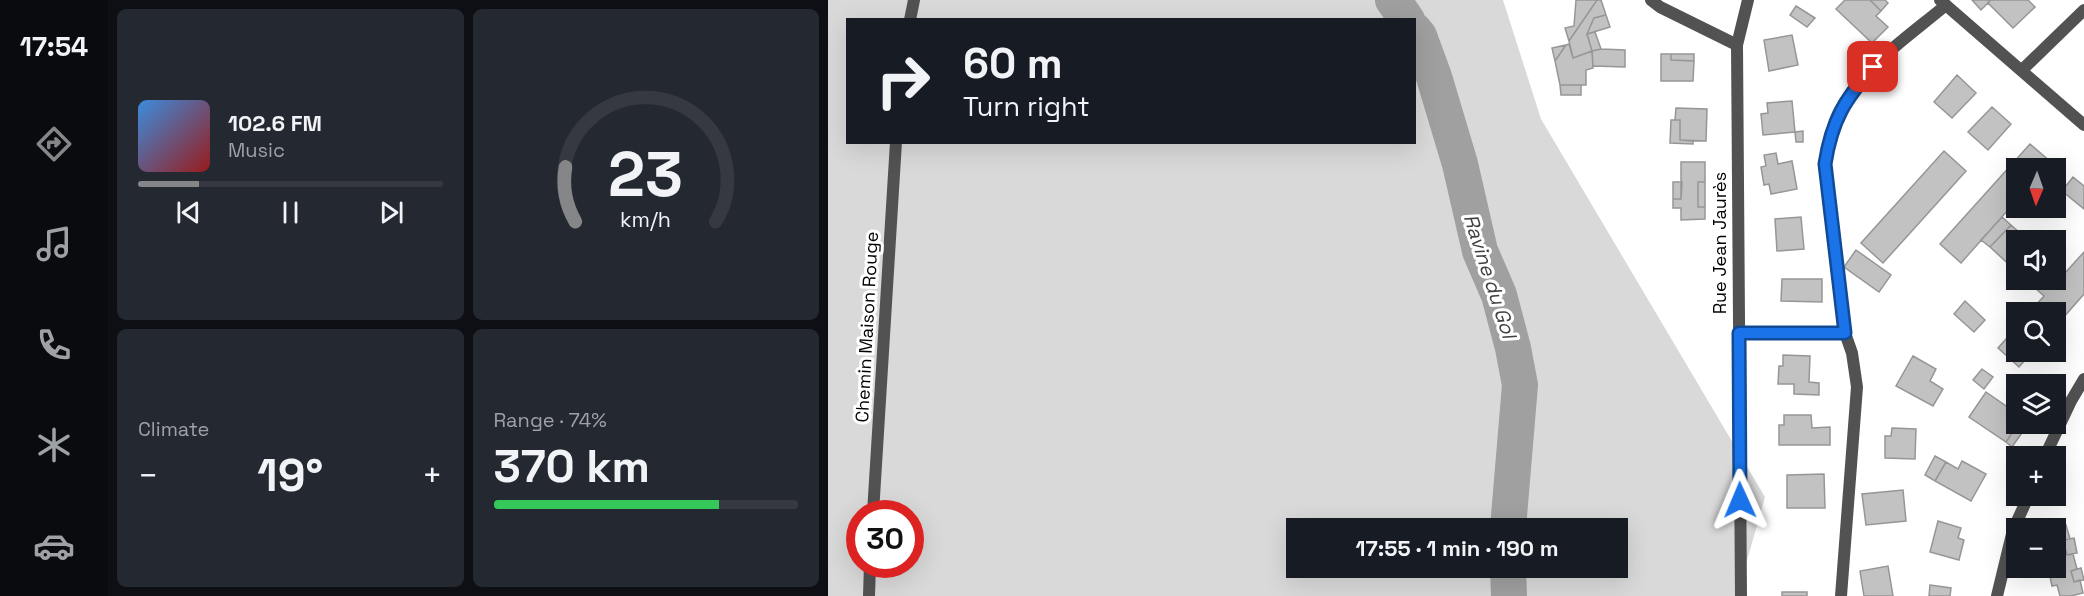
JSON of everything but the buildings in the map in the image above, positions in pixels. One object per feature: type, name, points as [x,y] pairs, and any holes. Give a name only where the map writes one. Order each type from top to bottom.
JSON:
[{"type":"street","points":[[910,18],[914,0]]},
{"type":"street","points":[[1652,0],[1660,7],[1737,45]]},
{"type":"street","name":"Rue Jean Jaurès","points":[[1741,596],[1737,45],[1748,0]]},
{"type":"street","points":[[1841,596],[1857,387],[1845,333],[1825,164],[1830,137],[1838,113],[1873,67],[1943,3],[2084,125]]},
{"type":"street","points":[[2022,70],[2084,10]]},
{"type":"street","name":"Chemin Maison Rouge","points":[[874,500],[896,144]]},
{"type":"street","points":[[1739,333],[1845,333]]},
{"type":"street","points":[[2050,446],[2084,379]]},
{"type":"street","points":[[1997,596],[2013,531],[2024,506]]},
{"type":"street","points":[[868,596],[869,578]]},
{"type":"shaded area","points":[[828,0],[1503,0],[1541,119],[1765,497],[1737,596],[828,596]]},
{"type":"waterway","name":"Ravine du Gol","points":[[1393,0],[1406,18]]},
{"type":"waterway","name":"Ravine du Gol","points":[[1416,32],[1434,77],[1460,164],[1480,251],[1499,295],[1513,348],[1520,385],[1509,518]]},
{"type":"waterway","name":"Ravine du Gol","points":[[1508,578],[1509,596]]},
{"type":"route","points":[[1740,500],[1739,333],[1845,333],[1825,164],[1830,137],[1838,113],[1873,67]]}]
